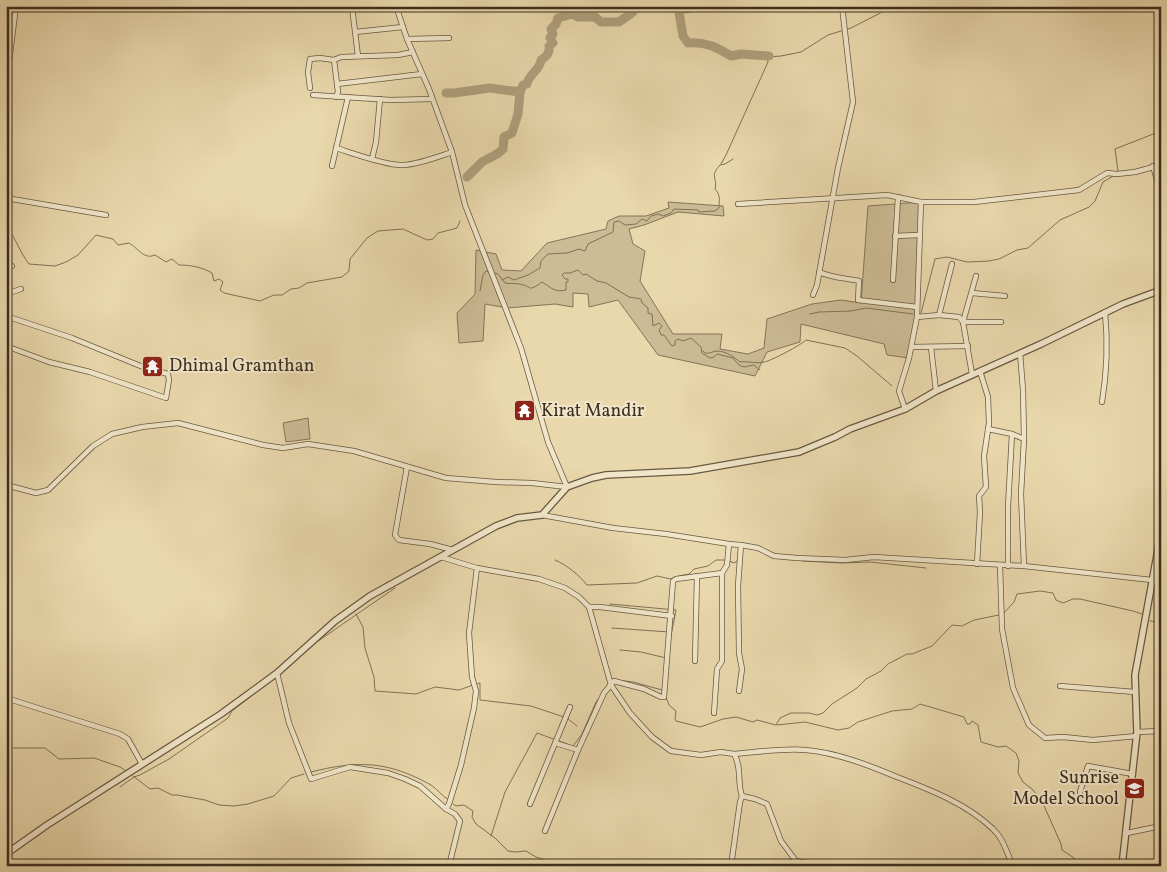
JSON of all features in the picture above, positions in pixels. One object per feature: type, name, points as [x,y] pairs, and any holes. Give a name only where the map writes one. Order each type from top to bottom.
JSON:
[{"type":"street","points":[[6,86],[16,6]]},
{"type":"street","points":[[358,56],[352,7],[362,6]]},
{"type":"street","points":[[396,6],[407,39],[452,152],[468,211],[521,348],[548,442],[567,487]]},
{"type":"street","points":[[814,295],[832,198],[853,102],[842,6]]},
{"type":"street","points":[[355,32],[403,28]]},
{"type":"street","points":[[407,39],[449,38]]},
{"type":"street","points":[[310,88],[308,72],[310,59],[334,60],[341,57],[413,52]]},
{"type":"street","points":[[334,60],[338,92],[336,96]]},
{"type":"street","points":[[337,84],[422,74]]},
{"type":"street","points":[[313,95],[380,99],[432,99]]},
{"type":"street","points":[[332,166],[348,97]]},
{"type":"street","points":[[372,159],[376,142],[380,99]]},
{"type":"street","points":[[336,148],[372,159],[402,165],[452,152]]},
{"type":"street","points":[[738,204],[887,195],[921,202],[974,202],[1079,190],[1107,173],[1134,172],[1161,165]]},
{"type":"street","points":[[1153,166],[1161,194]]},
{"type":"street","points":[[893,280],[898,197]]},
{"type":"street","points":[[6,198],[106,214]]},
{"type":"street","points":[[905,409],[899,391],[912,347],[917,317],[921,202]]},
{"type":"street","points":[[895,236],[919,235]]},
{"type":"street","points":[[939,315],[952,264]]},
{"type":"street","points":[[819,272],[830,277],[842,277],[860,281],[858,300],[917,307]]},
{"type":"street","points":[[963,322],[976,276]]},
{"type":"street","points":[[6,294],[21,289]]},
{"type":"street","points":[[6,486],[36,493],[48,490],[92,446],[112,434],[142,427],[178,423],[263,445],[283,448],[308,444],[354,451],[446,478],[496,482],[532,482],[567,487],[606,475],[690,471],[799,452],[850,429],[905,409],[936,391],[1105,312],[1161,290]]},
{"type":"street","points":[[972,293],[1006,296]]},
{"type":"street","points":[[1102,402],[1106,379],[1105,312]]},
{"type":"street","points":[[917,317],[939,315],[959,317],[963,322],[972,374]]},
{"type":"street","points":[[6,316],[72,338],[143,367],[168,374],[166,398],[90,372],[49,362],[6,346]]},
{"type":"street","points":[[963,322],[1001,322]]},
{"type":"street","points":[[912,347],[968,346]]},
{"type":"street","points":[[931,347],[936,391]]},
{"type":"street","points":[[1020,353],[1024,438],[1021,494],[1024,566]]},
{"type":"street","points":[[978,564],[979,496],[986,487],[984,456],[988,429],[988,397],[980,371]]},
{"type":"street","points":[[988,429],[1024,438]]},
{"type":"street","points":[[1008,566],[1008,507],[1012,434]]},
{"type":"street","points":[[406,467],[396,538],[453,550]]},
{"type":"street","points":[[542,515],[567,487]]},
{"type":"street","points":[[6,854],[47,825],[221,714],[277,673],[335,622],[370,596],[496,526],[517,518],[542,515],[613,528],[758,548],[774,556],[845,560],[874,557],[1024,566],[1161,582]]},
{"type":"street","points":[[1122,866],[1137,734],[1135,675],[1152,580],[1159,556],[1161,527]]},
{"type":"street","points":[[714,713],[717,669],[722,661],[722,573],[727,565],[729,544]]},
{"type":"street","points":[[740,691],[742,669],[739,653],[738,586],[741,545]]},
{"type":"street","points":[[441,557],[477,568],[539,579],[565,588],[580,597],[589,607],[611,685],[630,713],[652,737],[671,751],[701,755],[721,752],[734,754],[806,750],[858,762],[944,796],[994,829],[1001,839],[1013,866]]},
{"type":"street","points":[[1000,565],[1002,629],[1013,688],[1029,724],[1045,738],[1063,737],[1092,740],[1161,731]]},
{"type":"street","points":[[446,809],[461,765],[474,708],[476,691],[472,677],[469,633],[477,568]]},
{"type":"street","points":[[545,831],[604,693],[614,681],[644,688],[664,697],[672,616],[673,581],[722,573]]},
{"type":"street","points":[[695,661],[697,576]]},
{"type":"street","points":[[589,607],[672,616]]},
{"type":"street","points":[[277,673],[289,723],[311,779],[350,767],[388,774],[420,786],[446,809],[455,814],[460,821],[449,866]]},
{"type":"street","points":[[1060,686],[1135,692]]},
{"type":"street","points":[[6,698],[120,734],[128,739],[142,764]]},
{"type":"street","points":[[530,804],[570,707]]},
{"type":"street","points":[[555,743],[578,750]]},
{"type":"street","points":[[731,866],[742,796],[738,781],[738,761],[734,754]]},
{"type":"street","points":[[1080,792],[1088,766],[1133,774]]},
{"type":"street","points":[[742,796],[767,804],[781,841],[796,861],[835,866]]},
{"type":"street","points":[[1127,833],[1161,826]]},
{"type":"shaded area","points":[[668,202],[723,206],[724,216],[678,212],[629,229],[633,244],[645,251],[640,281],[673,334],[722,334],[720,349],[748,354],[764,348],[767,319],[812,304],[841,300],[861,303],[868,206],[921,202],[917,317],[909,358],[887,355],[884,344],[801,324],[800,342],[767,352],[755,376],[658,355],[618,300],[589,307],[588,294],[573,293],[573,307],[555,304],[507,308],[485,304],[483,341],[459,343],[457,313],[475,294],[476,250],[496,254],[502,270],[521,271],[547,243],[606,229],[608,221],[619,216],[646,216],[669,208]]},
{"type":"shaded area","points":[[308,418],[310,439],[286,442],[283,423]]},
{"type":"waterway","points":[[467,177],[482,162],[503,149],[504,137],[512,133],[518,114],[520,92],[523,85],[527,84],[530,77],[539,67],[541,60],[548,52],[549,46],[553,43],[550,38],[553,34],[551,29],[556,24],[558,18],[572,14],[578,17],[595,17],[601,22],[619,22],[633,12],[633,6]]},
{"type":"waterway","points":[[678,6],[683,36],[688,43],[711,45],[731,56],[741,54],[769,56]]},
{"type":"waterway","points":[[680,6],[686,9],[699,6]]},
{"type":"waterway","points":[[721,164],[768,62],[767,57],[801,52],[828,35],[851,28],[894,6]]},
{"type":"waterway","points":[[446,93],[490,88],[520,92]]},
{"type":"waterway","points":[[1118,171],[1115,149],[1161,131]]},
{"type":"waterway","points":[[502,280],[508,277],[514,280],[528,275],[540,268],[541,261],[548,254],[567,253],[579,249],[585,251],[588,244],[613,232],[614,222],[619,221],[625,225],[636,224],[642,219],[647,221],[651,216],[658,214],[663,216],[671,213],[674,209],[698,210],[699,212],[715,211],[719,208],[718,194],[715,189],[715,172],[720,165],[733,159]]},
{"type":"waterway","points":[[921,313],[935,259],[947,257],[967,262],[989,261],[999,259],[1017,250],[1028,248],[1060,220],[1089,207],[1095,201],[1103,182],[1115,175]]},
{"type":"waterway","points":[[6,224],[29,264],[55,266],[66,262],[78,255],[96,235],[113,239],[118,245],[129,243],[144,255],[155,255],[166,262],[172,259],[179,265],[204,269],[212,273],[214,281],[219,279],[223,282],[220,290],[224,293],[260,301],[274,295],[282,295],[291,289],[299,288],[307,283],[342,277],[349,271],[350,259],[367,238],[378,231],[403,229],[427,240],[433,239],[438,233],[457,228],[460,221]]},
{"type":"waterway","points":[[494,273],[498,274],[505,283],[519,284],[532,288],[542,282],[553,289],[562,291],[566,290],[566,282],[568,282],[568,279],[565,279],[562,275],[578,270],[583,275],[586,274],[597,281],[606,283],[629,297],[641,299],[642,303],[648,308],[648,313],[652,314],[653,326],[659,323],[662,326],[659,330],[661,335],[664,335],[672,346],[675,345],[675,341],[678,339],[683,341],[691,338],[701,347],[702,353],[710,358],[717,354],[733,358],[739,365],[744,367],[754,365],[760,370]]},
{"type":"waterway","points":[[480,291],[483,275],[486,271],[490,272]]},
{"type":"waterway","points":[[810,314],[866,308],[913,314]]},
{"type":"waterway","points":[[703,351],[705,353],[724,352],[740,362],[761,363],[779,356],[806,340],[845,348],[892,386]]},
{"type":"waterway","points":[[555,560],[572,571],[587,585],[637,583],[657,576],[671,579],[675,577]]},
{"type":"waterway","points":[[679,576],[689,574],[694,569],[708,566],[716,560],[725,560]]},
{"type":"waterway","points":[[729,561],[734,563],[737,561]]},
{"type":"waterway","points":[[802,561],[870,562],[926,568]]},
{"type":"waterway","points":[[311,646],[395,588]]},
{"type":"waterway","points":[[1002,615],[1014,602],[1017,594],[1040,591],[1053,593],[1056,600],[1063,603],[1073,599],[1080,599],[1142,614]]},
{"type":"waterway","points":[[610,604],[676,610],[671,636]]},
{"type":"waterway","points":[[356,614],[363,627],[365,648],[374,677],[375,691],[416,694],[435,687],[459,690],[473,685]]},
{"type":"waterway","points":[[666,697],[669,705],[676,711],[676,721],[700,727],[723,719],[736,717],[753,722],[757,720],[776,725],[780,718],[791,713],[817,715],[823,713],[832,704],[857,688],[866,679],[881,671],[888,664],[907,654],[912,654],[932,646],[952,625],[962,626],[974,620],[999,615]]},
{"type":"waterway","points":[[1150,621],[1161,622]]},
{"type":"waterway","points":[[612,628],[669,632]]},
{"type":"waterway","points":[[620,650],[641,652],[666,658]]},
{"type":"waterway","points":[[617,680],[633,682],[662,690]]},
{"type":"waterway","points":[[477,684],[480,683],[480,700],[531,706],[564,717]]},
{"type":"waterway","points":[[120,787],[134,777],[169,759],[228,718],[232,711],[263,687]]},
{"type":"waterway","points":[[573,746],[582,734],[600,697]]},
{"type":"waterway","points":[[777,725],[805,722],[838,730],[849,728],[858,722],[892,711],[912,709],[920,704],[964,717],[967,724],[970,724],[972,721],[978,725],[981,742],[998,747],[1006,746],[1016,753],[1019,761],[1018,773],[1023,782],[1041,799],[1062,850],[1074,858],[1078,866]]},
{"type":"waterway","points":[[568,719],[577,726]]},
{"type":"waterway","points":[[491,836],[505,792],[537,733],[570,745]]},
{"type":"waterway","points":[[6,748],[45,748],[59,759],[94,758],[126,771]]},
{"type":"waterway","points":[[311,772],[358,765],[387,767],[401,771],[431,785],[449,800]]},
{"type":"waterway","points":[[133,776],[150,789],[158,788],[172,795],[205,800],[219,805],[234,806],[274,796],[291,778],[304,774]]},
{"type":"waterway","points":[[453,804],[456,806],[464,805],[473,811],[472,817],[476,824],[495,838],[508,851],[526,851],[536,857],[562,866]]},
{"type":"place","name":"Dhimal Gramthan","points":[[153,366]]},
{"type":"place","name":"Kirat Mandir","points":[[525,411]]},
{"type":"place","name":"Sunrise Model School","points":[[1135,788]]}]
